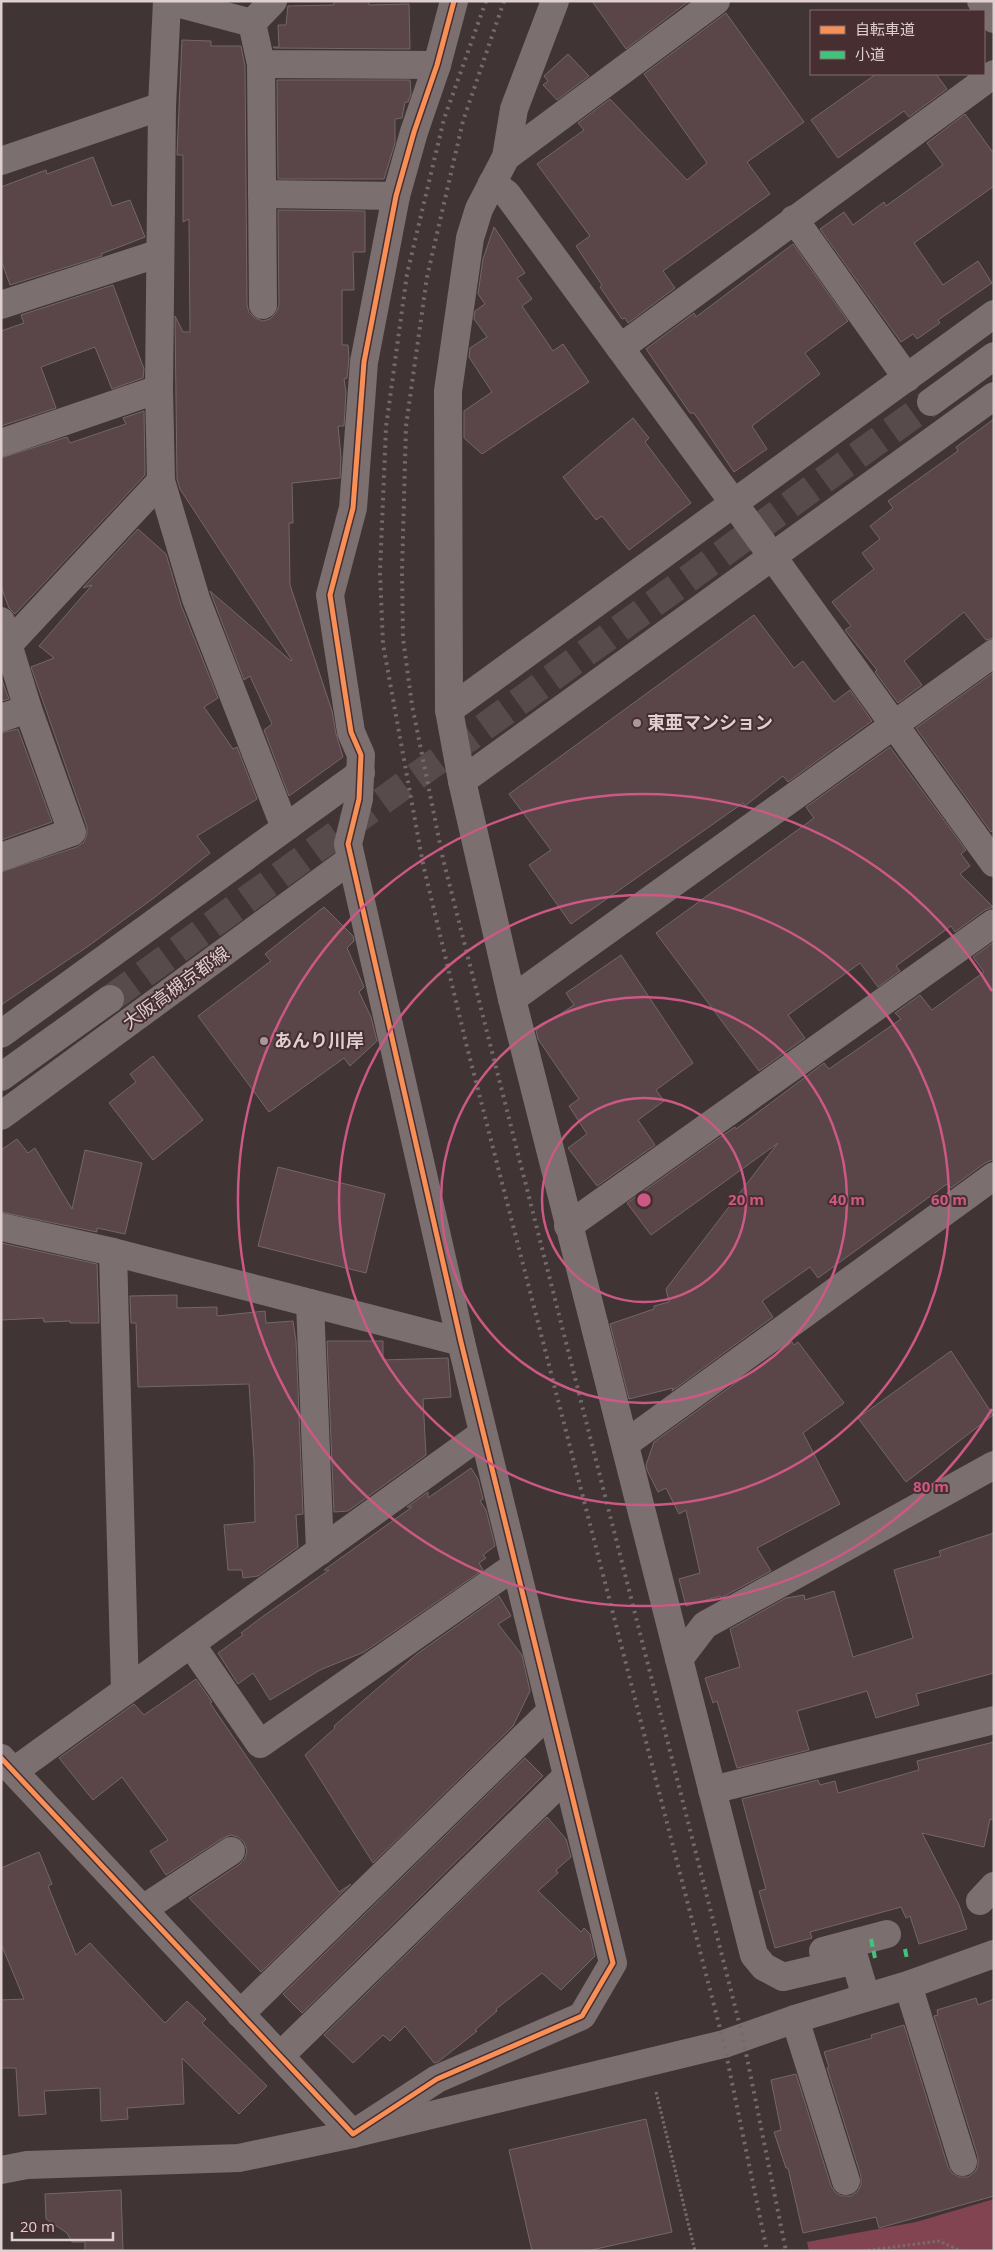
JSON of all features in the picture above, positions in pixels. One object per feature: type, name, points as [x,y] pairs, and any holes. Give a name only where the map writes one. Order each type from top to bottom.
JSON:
[{"type":"main road","points":[[930,402],[994,356]]},
{"type":"main road","points":[[1,1077],[110,999]]},
{"type":"street","points":[[252,23],[168,1],[162,106],[159,389],[161,481],[196,599],[280,815],[288,826]]},
{"type":"street","points":[[252,23],[273,1]]},
{"type":"street","points":[[353,2134],[437,2079],[582,2016],[613,1963],[482,1434],[350,860],[348,844],[359,799],[361,755],[351,732],[330,595],[353,508],[364,362],[396,196],[414,132],[437,66],[454,1]]},
{"type":"street","points":[[554,1],[514,109],[506,157],[479,209],[470,238],[448,391],[450,710],[462,781],[512,999],[754,1955],[764,1967],[783,1978],[855,1960],[866,1997]]},
{"type":"street","points":[[506,157],[716,1]]},
{"type":"street","points":[[981,1],[994,19]]},
{"type":"street","points":[[252,23],[261,64],[263,305]]},
{"type":"street","points":[[261,64],[437,66]]},
{"type":"street","points":[[620,348],[994,74]]},
{"type":"street","points":[[1,161],[162,106]]},
{"type":"street","points":[[492,183],[507,194],[734,503],[994,863]]},
{"type":"street","points":[[262,194],[396,196]]},
{"type":"street","points":[[794,219],[907,378]]},
{"type":"street","points":[[1,305],[160,253]]},
{"type":"street","points":[[450,710],[994,314]]},
{"type":"street","points":[[1,443],[159,389]]},
{"type":"street","points":[[462,781],[994,396]]},
{"type":"street","points":[[1,857],[72,832],[28,709],[6,632],[161,481]]},
{"type":"street","points":[[512,999],[994,653]]},
{"type":"street","points":[[1,718],[28,709]]},
{"type":"street","points":[[1,1034],[361,773]]},
{"type":"street","name":"大阪高槻京都線","points":[[1,1116],[350,860]]},
{"type":"street","points":[[568,1226],[994,923]]},
{"type":"street","points":[[625,1444],[994,1176]]},
{"type":"street","points":[[1,1227],[113,1252],[461,1342]]},
{"type":"street","points":[[113,1252],[125,1691]]},
{"type":"street","points":[[310,1303],[320,1551]]},
{"type":"street","points":[[353,2134],[8,1764],[125,1691],[482,1434]]},
{"type":"street","points":[[679,1659],[705,1625],[994,1465]]},
{"type":"street","points":[[190,1644],[260,1744],[515,1566]]},
{"type":"street","points":[[240,2014],[551,1710]]},
{"type":"street","points":[[712,1790],[994,1720]]},
{"type":"street","points":[[280,2056],[567,1776]]},
{"type":"street","points":[[143,1909],[230,1851]]},
{"type":"street","points":[[764,1967],[887,1934]]},
{"type":"street","points":[[1,2170],[27,2165],[239,2158],[353,2134],[724,2044],[795,2019],[908,1985],[994,1954]]},
{"type":"street","points":[[908,1985],[963,2162]]},
{"type":"street","points":[[795,2019],[846,2181]]},
{"type":"path","points":[[656,2091],[695,2251]]},
{"type":"path","points":[[863,2251],[939,2241],[961,2251]]},
{"type":"shaded area","points":[[994,2199],[994,2251],[809,2251],[807,2242],[916,2222]]},
{"type":"building","points":[[334,1],[369,1],[369,5],[409,4],[410,49],[273,47],[279,47],[278,25],[286,25],[288,6],[334,5]]},
{"type":"building","points":[[592,1],[689,1],[626,49]]},
{"type":"building","points":[[726,13],[804,122],[747,162],[770,194],[663,271],[675,288],[628,323],[625,318],[622,319],[600,287],[602,285],[576,246],[590,236],[537,164],[584,130],[578,123],[610,99],[687,180],[707,163],[644,74]]},
{"type":"building","points":[[182,40],[211,41],[211,46],[241,46],[245,66],[247,305],[249,312],[255,318],[263,321],[270,319],[276,313],[279,305],[278,210],[365,211],[365,252],[353,252],[354,290],[342,290],[342,345],[348,345],[349,358],[347,378],[344,379],[346,392],[344,426],[338,426],[341,457],[340,478],[292,483],[293,523],[289,523],[290,585],[332,711],[343,757],[289,796],[264,730],[272,724],[250,676],[244,680],[210,591],[292,660],[180,489],[177,479],[175,316],[183,332],[190,332],[189,219],[183,222],[183,155],[177,155]]},
{"type":"building","points":[[568,54],[589,76],[557,100],[543,85],[548,81],[544,76]]},
{"type":"building","points":[[875,75],[937,75],[947,89],[909,117],[904,111],[838,158],[811,120]]},
{"type":"building","points":[[277,80],[410,80],[411,94],[408,102],[405,102],[402,118],[395,119],[395,143],[384,179],[278,179]]},
{"type":"building","points":[[965,114],[994,154],[994,186],[914,243],[943,285],[978,261],[992,283],[938,320],[940,323],[917,339],[913,334],[901,342],[820,229],[844,212],[853,225],[884,202],[886,206],[943,165],[927,143]]},
{"type":"building","points":[[93,157],[112,206],[130,200],[145,237],[101,254],[102,256],[10,285],[1,260],[1,187],[46,170],[47,174]]},
{"type":"building","points":[[494,227],[525,273],[517,278],[532,299],[522,306],[553,351],[563,344],[589,382],[482,454],[464,438],[464,411],[492,392],[469,357],[470,348],[487,337],[474,319],[475,311],[485,304],[478,294],[483,259]]},
{"type":"building","points":[[793,244],[848,321],[805,353],[820,374],[752,426],[767,449],[734,472],[694,413],[690,413],[646,349],[694,313],[696,317]]},
{"type":"building","points":[[113,285],[144,369],[143,378],[112,389],[95,347],[41,367],[56,408],[1,426],[1,331],[24,323],[21,315]]},
{"type":"building","points":[[144,411],[145,475],[15,614],[9,608],[1,587],[1,458],[67,437],[70,443],[126,424],[123,418]]},
{"type":"building","points":[[633,418],[649,438],[645,442],[691,503],[629,550],[602,516],[596,520],[563,477]]},
{"type":"building","points":[[994,419],[994,638],[986,640],[964,612],[904,661],[922,685],[898,703],[875,672],[877,670],[845,630],[851,626],[832,602],[874,569],[862,553],[880,539],[870,526],[893,508],[888,501],[958,451],[956,447]]},
{"type":"building","points":[[138,529],[166,554],[181,605],[218,698],[204,707],[233,749],[237,747],[257,799],[197,836],[210,853],[155,897],[87,947],[1,1005],[1,872],[77,847],[84,842],[87,834],[87,827],[31,667],[54,658],[39,646],[92,585],[83,588]]},
{"type":"building","points":[[754,615],[794,668],[803,661],[834,702],[850,690],[872,721],[788,782],[783,776],[745,806],[743,803],[571,924],[529,865],[551,850],[509,794]]},
{"type":"building","points":[[994,672],[994,829],[991,832],[916,728]]},
{"type":"building","points":[[1,678],[9,699],[1,701]]},
{"type":"building","points":[[18,729],[52,822],[1,840],[1,733]]},
{"type":"building","points":[[890,747],[966,850],[961,854],[970,866],[960,874],[993,907],[985,910],[955,932],[951,926],[896,966],[900,971],[878,987],[860,963],[788,1015],[805,1038],[759,1071],[656,933],[814,818],[806,807]]},
{"type":"building","points":[[324,907],[353,936],[354,941],[347,948],[364,987],[359,992],[371,1017],[377,1041],[350,1066],[344,1058],[269,1112],[198,1016],[271,961],[265,954]]},
{"type":"building","points":[[994,942],[994,1159],[985,1163],[951,1188],[947,1184],[818,1278],[810,1267],[762,1301],[773,1317],[672,1391],[673,1388],[629,1399],[610,1324],[669,1302],[666,1289],[778,1143],[651,1235],[627,1203],[735,1127],[736,1129],[824,1063],[829,1069],[901,1019],[895,1013],[920,995],[932,1010],[984,972],[973,957]]},
{"type":"building","points":[[621,955],[693,1063],[656,1090],[664,1101],[638,1120],[655,1145],[597,1186],[568,1148],[587,1134],[569,1106],[579,1099],[538,1039],[536,1030],[574,1005],[566,993]]},
{"type":"building","points":[[153,1056],[203,1120],[153,1160],[109,1103],[136,1082],[130,1074]]},
{"type":"building","points":[[17,1139],[28,1153],[35,1148],[72,1209],[85,1150],[142,1163],[125,1234],[97,1228],[97,1232],[1,1212],[1,1150]]},
{"type":"building","points":[[278,1167],[385,1194],[366,1273],[258,1246]]},
{"type":"building","points":[[1,1243],[97,1264],[99,1323],[44,1322],[43,1318],[1,1320]]},
{"type":"building","points":[[177,1295],[177,1308],[217,1307],[217,1316],[265,1311],[266,1323],[293,1321],[296,1341],[303,1514],[296,1515],[298,1547],[258,1576],[243,1578],[242,1570],[228,1570],[224,1525],[255,1522],[254,1460],[249,1384],[138,1387],[136,1323],[131,1323],[130,1296]]},
{"type":"building","points":[[327,1341],[383,1341],[383,1360],[448,1358],[451,1397],[423,1399],[426,1455],[348,1511],[334,1512]]},
{"type":"building","points":[[792,1342],[794,1345],[798,1342],[844,1403],[803,1433],[840,1504],[757,1548],[771,1571],[721,1598],[720,1596],[686,1606],[679,1579],[700,1573],[686,1510],[679,1514],[666,1488],[658,1492],[647,1470],[646,1465],[654,1442]]},
{"type":"building","points":[[951,1351],[993,1415],[906,1482],[858,1418]]},
{"type":"building","points":[[471,1468],[478,1479],[483,1499],[480,1501],[486,1510],[495,1546],[483,1555],[486,1558],[479,1563],[483,1570],[364,1652],[320,1670],[270,1700],[253,1673],[238,1684],[218,1653],[243,1635],[241,1633],[262,1617],[329,1570],[324,1570],[412,1507],[407,1507],[428,1492],[428,1498]]},
{"type":"building","points":[[994,1533],[994,1673],[916,1694],[919,1705],[876,1718],[867,1691],[797,1711],[809,1750],[737,1768],[717,1701],[713,1703],[705,1678],[740,1667],[730,1629],[786,1598],[804,1595],[805,1600],[834,1591],[853,1657],[913,1638],[894,1570],[941,1556],[939,1551]]},
{"type":"building","points":[[499,1596],[511,1616],[498,1624],[522,1655],[530,1691],[513,1726],[373,1863],[305,1755],[335,1728],[334,1726],[417,1654]]},
{"type":"building","points":[[196,1679],[212,1702],[210,1703],[339,1892],[351,1884],[261,1972],[189,1898],[240,1864],[245,1858],[247,1851],[244,1842],[238,1837],[231,1835],[223,1838],[166,1875],[150,1851],[168,1840],[122,1777],[93,1800],[59,1758],[134,1704],[144,1715]]},
{"type":"building","points":[[994,1742],[994,1820],[990,1819],[984,1847],[922,1833],[959,1905],[967,1929],[919,1944],[910,1916],[906,1918],[901,1907],[810,1932],[812,1938],[775,1948],[759,1891],[766,1889],[742,1799],[818,1780],[820,1785],[835,1781],[838,1793],[919,1770],[917,1761]]},
{"type":"building","points":[[525,1758],[543,1776],[302,2013],[283,1994]]},
{"type":"building","points":[[547,1817],[566,1839],[571,1857],[556,1870],[558,1873],[538,1891],[581,1932],[584,1928],[590,1934],[595,1956],[561,1990],[542,1973],[496,2009],[497,2011],[475,2030],[477,2031],[438,2062],[434,2063],[405,2026],[390,2041],[383,2035],[353,2063],[324,2035]]},
{"type":"building","points":[[39,1852],[52,1884],[48,1886],[76,1955],[90,1943],[165,2023],[187,2001],[206,2019],[202,2023],[267,2086],[239,2114],[182,2058],[184,2104],[127,2108],[128,2119],[101,2121],[100,2088],[44,2091],[46,2114],[19,2116],[16,2068],[1,2068],[1,2000],[24,1999],[1,1944],[1,1868]]},
{"type":"building","points":[[976,1998],[978,2005],[994,1999],[994,2196],[879,2228],[876,2217],[803,2233],[788,2168],[786,2168],[774,2132],[781,2130],[771,2080],[796,2074],[831,2186],[836,2193],[842,2196],[851,2196],[858,2191],[861,2185],[861,2176],[827,2068],[829,2067],[824,2052],[872,2038],[871,2035],[904,2025],[948,2167],[952,2173],[959,2177],[968,2177],[975,2172],[978,2166],[978,2157],[934,2016],[938,2015],[937,2010]]},
{"type":"building","points":[[646,2119],[672,2232],[587,2251],[532,2251],[509,2150]]},
{"type":"building","points":[[121,2190],[123,2251],[85,2251],[85,2242],[72,2242],[67,2233],[46,2219],[45,2194]]},
{"type":"tunnel","points":[[110,999],[931,402]]},
{"type":"railway","points":[[486,1],[444,119],[407,274],[386,427],[380,572],[383,644],[423,864],[467,1047],[724,2044],[767,2251]]},
{"type":"railway","points":[[504,1],[463,121],[427,277],[406,426],[402,572],[403,638],[412,705],[443,859],[743,2038],[786,2251]]},
{"type":"marked path","points":[[871,1939],[875,1958]]},
{"type":"marked path","points":[[905,1949],[907,1959]]},
{"type":"cycle path","points":[[1,1758],[353,2134],[437,2079],[582,2016],[613,1963],[461,1342],[348,844],[359,799],[361,755],[351,732],[330,595],[353,508],[364,362],[396,196],[414,132],[437,65],[454,1]]},
{"type":"place","name":"東亜マンション","points":[[637,723]]},
{"type":"place","name":"あんり川岸","points":[[264,1041]]}]
